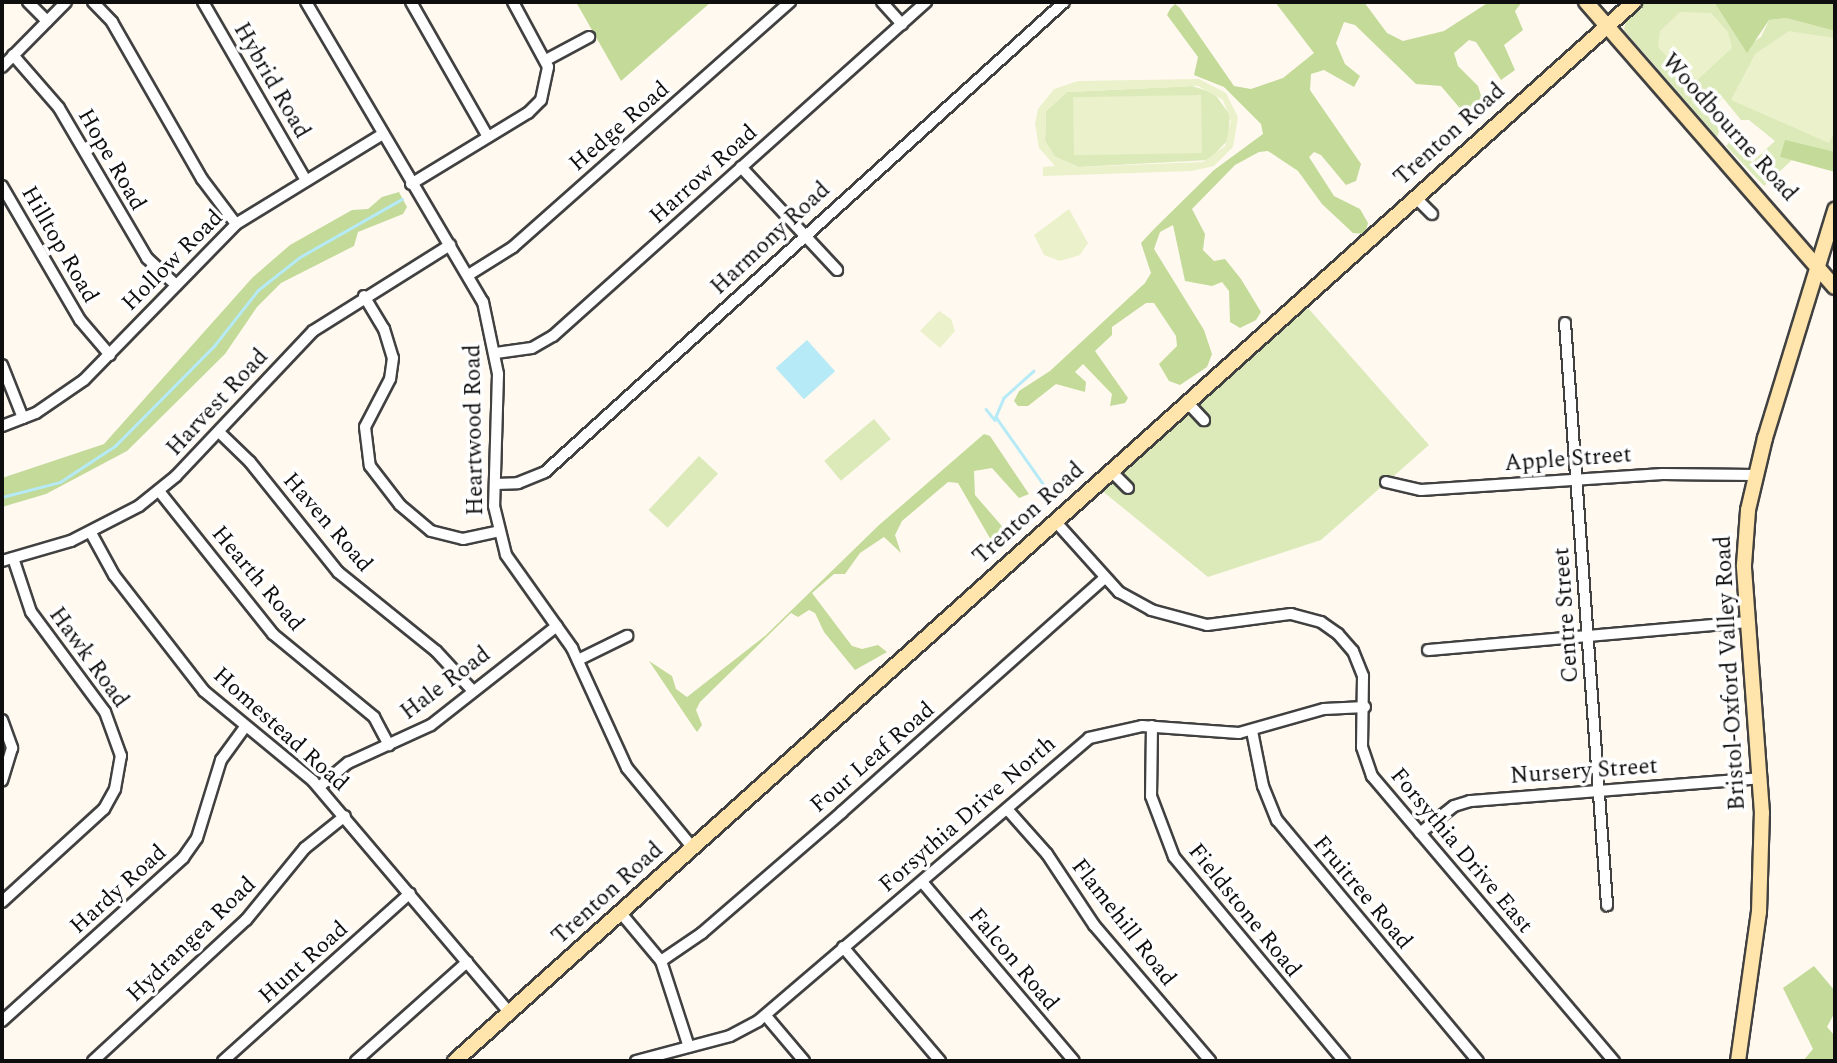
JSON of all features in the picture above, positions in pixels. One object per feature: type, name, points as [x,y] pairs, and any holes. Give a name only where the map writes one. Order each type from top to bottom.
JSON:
[{"type":"main road","name":"Woodbourne Road","points":[[1586,2],[1835,287]]},
{"type":"main road","name":"Trenton Road","points":[[455,1061],[1634,2]]},
{"type":"main road","name":"Bristol-Oxford Valley Road","points":[[1738,1061],[1759,912],[1761,778],[1748,622],[1745,536],[1754,475],[1835,210]]},
{"type":"street","points":[[28,2],[47,21]]},
{"type":"street","points":[[2,67],[66,2]]},
{"type":"street","points":[[93,2],[112,22],[202,179],[236,224]]},
{"type":"street","name":"Hybrid Road","points":[[203,2],[305,179]]},
{"type":"street","name":"Heartwood Road","points":[[306,2],[411,184],[470,275],[483,302],[496,353],[497,532],[512,565],[579,660],[627,768],[693,848]]},
{"type":"street","points":[[411,2],[488,137]]},
{"type":"street","points":[[411,184],[488,137],[541,100],[549,79],[546,60],[513,2]]},
{"type":"street","name":"Hedge Road","points":[[470,275],[513,247],[790,2]]},
{"type":"street","points":[[882,2],[902,24]]},
{"type":"street","name":"Harrow Road","points":[[496,353],[533,348],[553,336],[926,2]]},
{"type":"street","name":"Harmony Road","points":[[495,484],[518,483],[545,472],[1064,2]]},
{"type":"street","points":[[546,60],[589,37]]},
{"type":"street","name":"Hope Road","points":[[13,55],[59,108],[147,258],[176,285]]},
{"type":"street","name":"Hollow Road","points":[[2,426],[23,418],[77,387],[236,224],[305,179],[383,135]]},
{"type":"street","points":[[741,167],[837,270]]},
{"type":"street","name":"Hilltop Road","points":[[2,186],[80,320],[110,355]]},
{"type":"street","points":[[1415,197],[1432,214]]},
{"type":"street","name":"Harvest Road","points":[[2,561],[91,533],[159,491],[219,432],[308,335],[364,296],[450,245]]},
{"type":"street","points":[[364,296],[387,337],[393,358],[390,379],[365,427],[370,466],[400,505],[431,531],[463,538],[497,532]]},
{"type":"street","name":"Centre Street","points":[[1565,323],[1607,905]]},
{"type":"street","points":[[2,365],[23,418]]},
{"type":"street","points":[[1187,402],[1204,420]]},
{"type":"street","name":"Haven Road","points":[[219,432],[250,462],[338,572],[436,651],[472,690]]},
{"type":"street","points":[[1111,471],[1128,488]]},
{"type":"street","name":"Apple Street","points":[[1386,482],[1421,490],[1719,471],[1754,475]]},
{"type":"street","name":"Hearth Road","points":[[159,491],[273,634],[374,717],[389,745]]},
{"type":"street","name":"Forsythia Drive East","points":[[1055,522],[1105,578],[1134,603],[1192,622],[1226,625],[1291,614],[1321,622],[1353,651],[1363,676],[1365,707],[1362,747],[1367,765],[1420,833],[1614,1061]]},
{"type":"street","name":"Homestead Road","points":[[91,533],[114,575],[204,691],[319,787],[509,1012]]},
{"type":"street","name":"Hawk Road","points":[[2,902],[104,809],[121,767],[112,724],[31,612],[13,558]]},
{"type":"street","name":"Four Leaf Road","points":[[661,961],[702,933],[1105,578]]},
{"type":"street","points":[[1429,650],[1587,634],[1748,622]]},
{"type":"street","name":"Hale Road","points":[[319,787],[348,763],[431,725],[472,690],[557,626]]},
{"type":"street","points":[[579,660],[627,636]]},
{"type":"street","name":"Forsythia Drive North","points":[[636,1061],[730,1036],[766,1016],[1089,738],[1125,727],[1152,726],[1252,732],[1315,711],[1365,707]]},
{"type":"street","points":[[2,720],[11,737],[12,757],[2,781]]},
{"type":"street","name":"Fieldstone Road","points":[[1152,726],[1151,796],[1174,857],[1344,1061]]},
{"type":"street","name":"Hardy Road","points":[[2,1021],[183,858],[197,838],[221,760],[245,727]]},
{"type":"street","name":"Fruitree Road","points":[[1252,732],[1263,786],[1282,827],[1478,1061]]},
{"type":"street","name":"Nursery Street","points":[[1420,833],[1460,803],[1761,778]]},
{"type":"street","name":"Flamehill Road","points":[[1007,808],[1047,854],[1094,925],[1210,1061]]},
{"type":"street","name":"Hydrangea Road","points":[[93,1061],[246,920],[305,848],[345,816]]},
{"type":"street","name":"Falcon Road","points":[[923,883],[1074,1061]]},
{"type":"street","name":"Hunt Road","points":[[223,1061],[410,893]]},
{"type":"street","points":[[620,912],[661,961],[689,1047]]},
{"type":"street","points":[[843,947],[940,1061]]},
{"type":"street","points":[[356,1061],[467,962]]},
{"type":"street","points":[[766,1016],[804,1061]]},
{"type":"green space","points":[[576,2],[711,2],[621,81]]},
{"type":"green space","points":[[1275,2],[1364,2],[1387,33],[1403,41],[1444,31],[1489,2],[1522,2],[1515,11],[1523,30],[1504,45],[1515,70],[1501,80],[1476,42],[1469,40],[1454,53],[1458,66],[1478,86],[1484,105],[1469,119],[1441,86],[1416,84],[1355,25],[1344,22],[1336,43],[1345,64],[1360,76],[1354,87],[1324,70],[1311,74],[1310,90],[1361,164],[1356,181],[1346,185],[1321,155],[1314,152],[1309,157],[1334,196],[1360,209],[1368,223],[1365,234],[1353,233],[1322,204],[1298,171],[1268,151],[1259,152],[1235,165],[1192,209],[1205,234],[1203,250],[1214,261],[1225,259],[1241,279],[1261,312],[1256,320],[1240,328],[1230,322],[1229,291],[1222,282],[1212,286],[1185,281],[1173,225],[1160,232],[1154,249],[1204,330],[1212,354],[1207,367],[1180,385],[1169,381],[1159,364],[1177,346],[1176,336],[1154,303],[1146,303],[1112,327],[1112,335],[1095,351],[1128,398],[1125,403],[1110,406],[1112,394],[1083,364],[1075,372],[1086,382],[1085,392],[1056,384],[1028,406],[1018,406],[1014,401],[1019,391],[1050,371],[1145,283],[1151,273],[1141,243],[1214,170],[1263,134],[1261,124],[1224,87],[1194,75],[1198,57],[1167,15],[1170,9],[1175,4],[1180,8],[1234,86],[1251,89],[1283,78],[1314,53]]},
{"type":"green space","points":[[1645,2],[1714,2],[1744,48],[1761,37],[1769,20],[1786,18],[1835,31],[1834,154],[1780,157],[1792,160],[1764,186],[1726,146],[1731,141],[1752,162],[1775,141],[1749,120],[1741,120],[1723,98],[1705,113],[1720,129],[1717,137],[1624,30],[1626,19]]},
{"type":"green space","points":[[1714,2],[1835,2],[1835,31],[1786,18],[1769,20],[1747,53]]},
{"type":"green space","points":[[1680,12],[1711,13],[1728,32],[1732,48],[1693,84],[1658,47],[1660,31]]},
{"type":"green space","points":[[1789,31],[1835,38],[1835,130],[1829,143],[1731,100],[1755,54]]},
{"type":"green space","points":[[1199,79],[1226,93],[1238,117],[1233,147],[1214,166],[1192,171],[1043,176],[1043,167],[1055,166],[1039,148],[1035,124],[1038,109],[1054,89],[1078,81]],"holes":[[[1198,86],[1223,100],[1231,121],[1225,146],[1203,162],[1079,167],[1055,157],[1045,141],[1046,111],[1067,92]]]},
{"type":"green space","points":[[1192,86],[1214,93],[1230,115],[1228,140],[1209,160],[1079,167],[1055,157],[1045,141],[1046,111],[1067,92]]},
{"type":"green space","points":[[1201,95],[1202,153],[1074,155],[1073,97]]},
{"type":"green space","points":[[1785,140],[1835,152],[1835,172],[1780,157]]},
{"type":"green space","points":[[399,192],[407,207],[403,214],[358,232],[354,246],[281,283],[257,307],[225,354],[127,451],[46,494],[2,507],[2,478],[104,444],[253,277],[290,245],[352,210],[368,209],[382,197]]},
{"type":"green space","points":[[1069,209],[1088,243],[1080,255],[1060,261],[1044,255],[1034,235]]},
{"type":"green space","points":[[1308,308],[1429,445],[1321,540],[1208,577],[1101,490]]},
{"type":"green space","points":[[939,311],[951,319],[955,331],[940,348],[920,331]]},
{"type":"green space","points":[[874,419],[891,439],[841,481],[824,461]]},
{"type":"green space","points":[[984,434],[990,436],[1029,494],[1019,498],[992,468],[974,471],[975,495],[1007,532],[1002,541],[991,540],[958,483],[948,482],[902,521],[895,535],[901,553],[884,537],[860,553],[845,574],[834,574],[812,593],[852,646],[862,649],[878,645],[887,652],[855,670],[824,632],[815,613],[809,610],[798,617],[791,613],[700,702],[696,710],[702,725],[697,732],[649,661],[672,676],[676,689],[687,697],[765,636],[878,526]]},
{"type":"green space","points":[[699,456],[718,474],[668,528],[649,510]]},
{"type":"green space","points":[[1814,966],[1835,991],[1835,1012],[1827,1027],[1835,1036],[1835,1061],[1803,1061],[1813,1049],[1783,988]]},
{"type":"water","points":[[807,340],[835,371],[804,399],[776,368]]},
{"type":"waterway","points":[[2,497],[60,482],[115,446],[214,346],[258,290],[300,257],[402,199]]},
{"type":"waterway","points":[[1034,371],[1004,398],[996,417],[1044,485]]},
{"type":"waterway","points":[[986,409],[995,420]]}]
